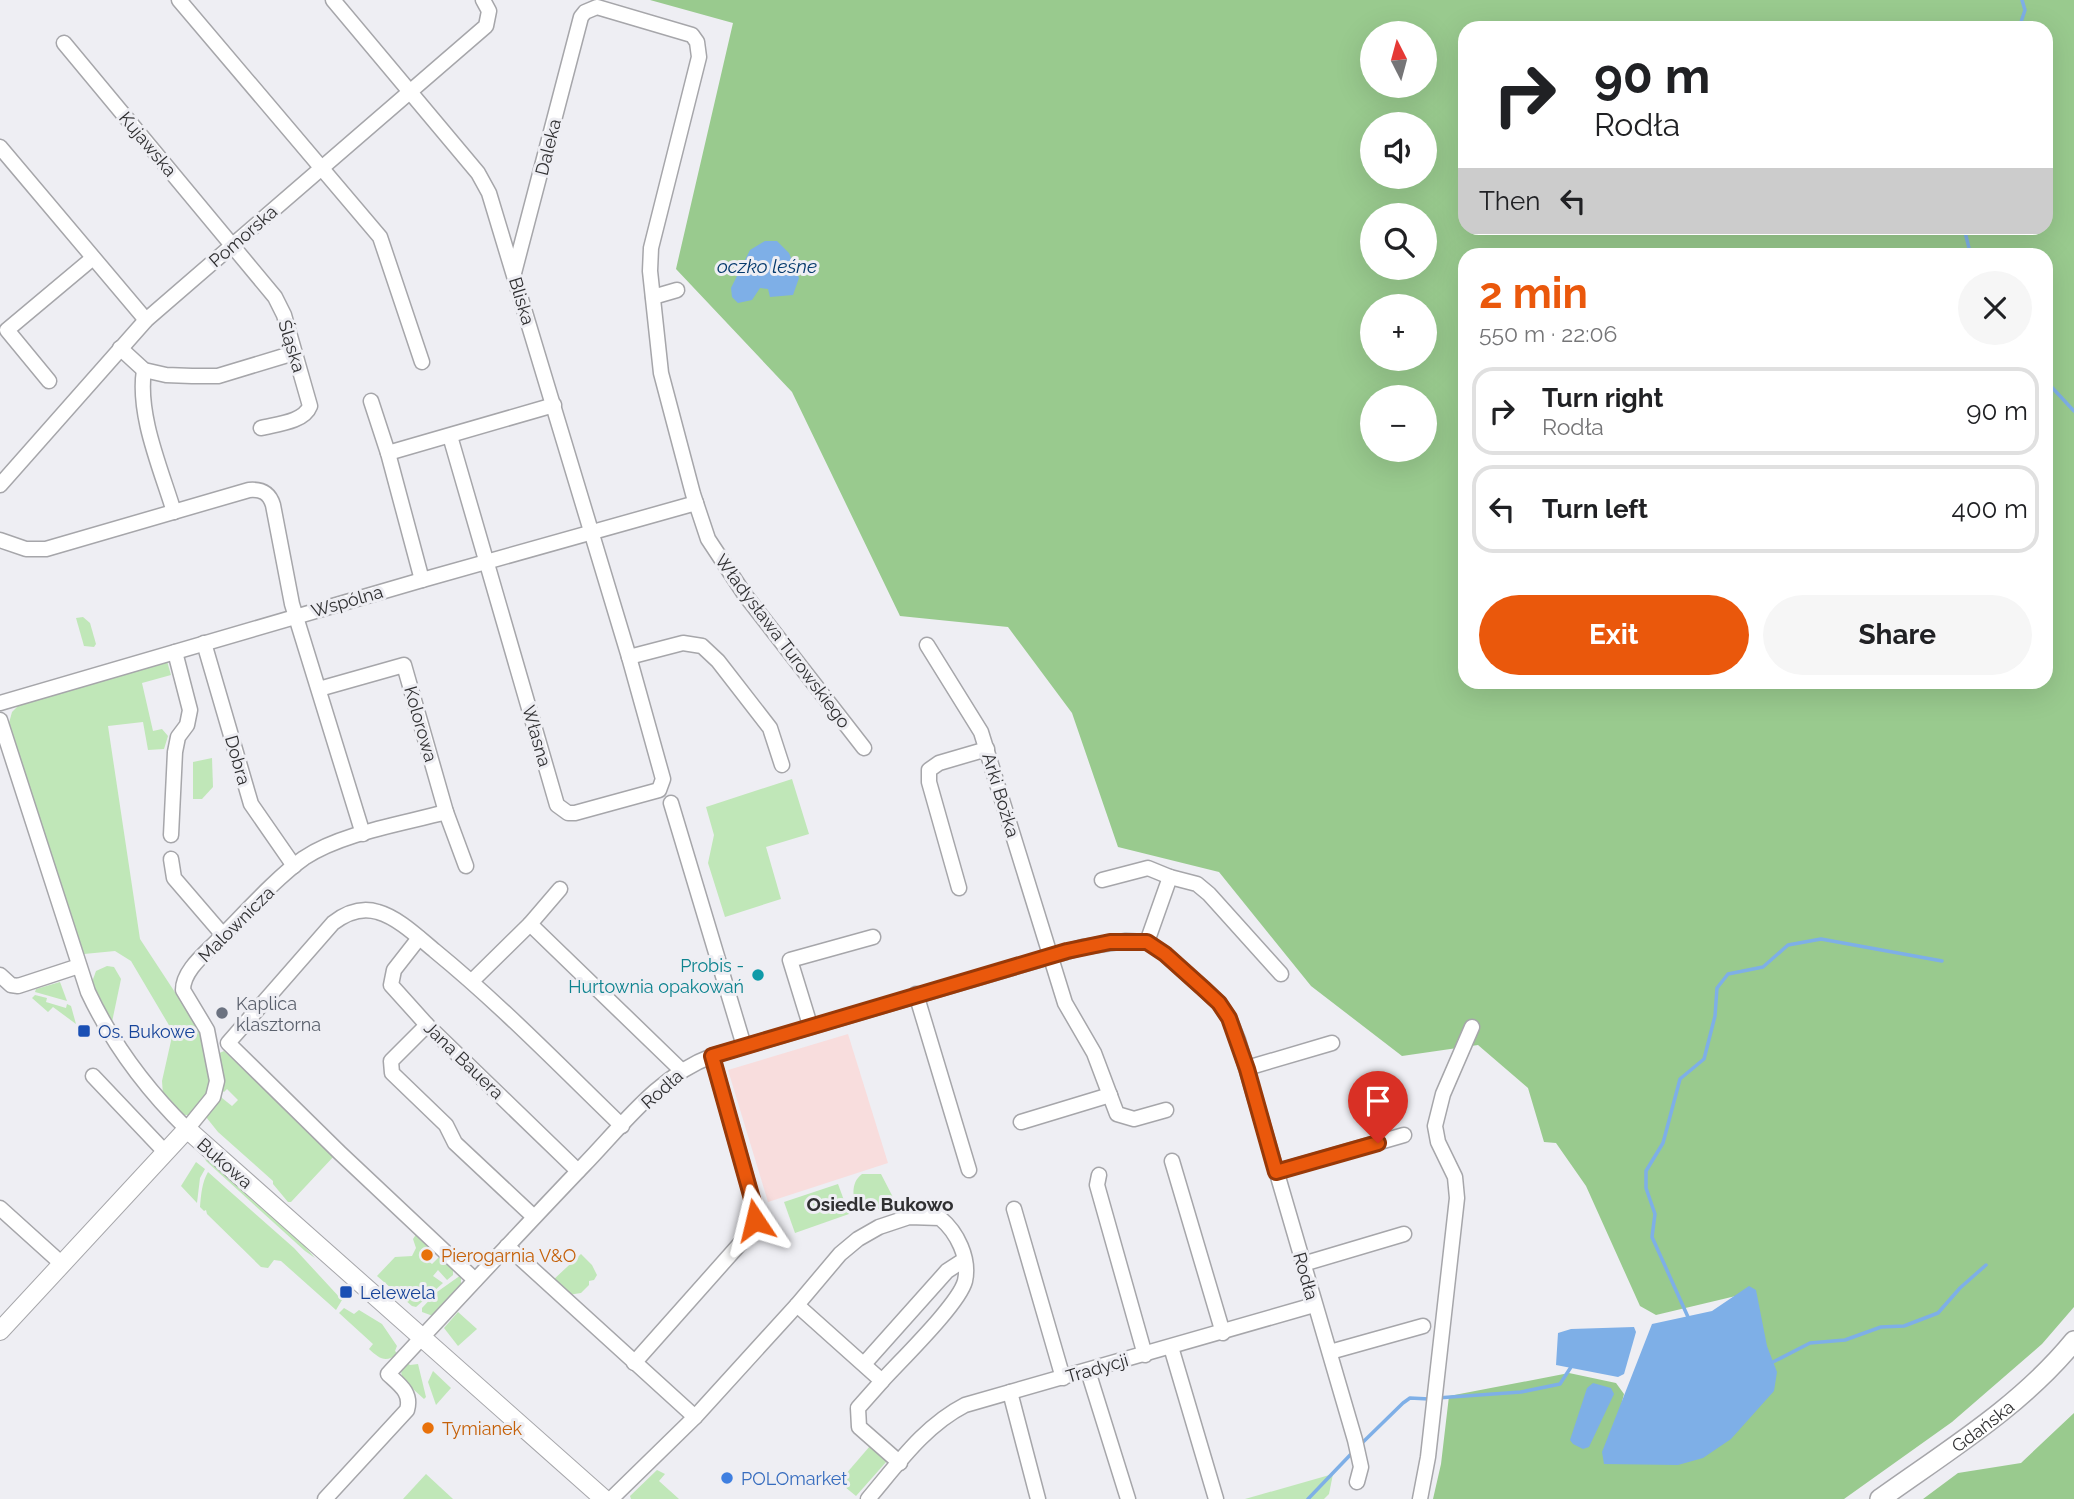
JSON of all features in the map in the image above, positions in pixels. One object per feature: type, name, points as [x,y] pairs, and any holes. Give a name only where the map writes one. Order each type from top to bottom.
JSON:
[{"type":"main road","name":"Gdańska","points":[[1881,1499],[2011,1403],[2074,1341]]},
{"type":"street","points":[[179,0],[380,236],[422,362]]},
{"type":"street","name":"Bliska","points":[[333,0],[478,173],[489,193],[629,657],[663,779],[659,790]]},
{"type":"street","name":"Pomorska","points":[[0,485],[146,320],[486,26],[489,10],[483,0]]},
{"type":"street","name":"Władysława Turowskiego","points":[[581,17],[585,12],[597,8],[685,31],[697,42],[699,50],[657,218],[650,271],[661,373],[708,539],[725,568],[864,748]]},
{"type":"street","name":"Daleka","points":[[514,275],[581,17]]},
{"type":"street","name":"Kujawska","points":[[64,43],[233,244]]},
{"type":"street","points":[[0,147],[146,320]]},
{"type":"street","points":[[499,225],[514,229],[528,223]]},
{"type":"street","name":"Śląska","points":[[233,244],[275,297],[284,315],[310,406],[309,411],[301,417],[261,428]]},
{"type":"street","points":[[49,380],[7,330],[93,258]]},
{"type":"street","points":[[653,297],[677,290]]},
{"type":"street","points":[[120,348],[144,370],[166,375],[218,376],[294,353]]},
{"type":"street","points":[[144,370],[145,412],[174,512]]},
{"type":"street","points":[[370,401],[388,453],[422,580]]},
{"type":"street","points":[[388,453],[554,405]]},
{"type":"street","name":"Własna","points":[[450,436],[557,805],[568,813],[575,814],[659,790]]},
{"type":"street","points":[[0,540],[26,549],[46,550],[248,491],[257,489],[266,492],[273,505],[296,616],[363,834]]},
{"type":"street","name":"Wspólna","points":[[0,703],[696,503]]},
{"type":"street","name":"Dobra","points":[[204,643],[251,804],[294,866]]},
{"type":"street","points":[[629,657],[683,643],[702,646],[718,661],[770,728],[782,765]]},
{"type":"street","name":"Arki Bożka","points":[[927,645],[981,732],[1065,1003],[1094,1053],[1110,1095]]},
{"type":"street","points":[[171,835],[175,752],[178,737],[187,725],[190,710],[175,652]]},
{"type":"street","name":"Kolorowa","points":[[319,690],[404,665],[446,812],[466,866]]},
{"type":"street","name":"Bukowa","points":[[0,720],[79,966],[100,1017],[128,1064],[187,1129],[604,1499]]},
{"type":"street","points":[[959,888],[929,782],[929,770],[939,763],[986,749]]},
{"type":"street","points":[[671,803],[744,1046]]},
{"type":"street","name":"Malownicza","points":[[187,1129],[213,1097],[217,1081],[207,1030],[186,997],[183,983],[189,972],[294,866],[316,853],[363,834],[446,812]]},
{"type":"street","points":[[171,859],[174,878],[223,935]]},
{"type":"street","points":[[1102,880],[1148,868],[1197,884],[1282,974]]},
{"type":"street","points":[[1147,942],[1170,877]]},
{"type":"street","points":[[471,981],[530,924],[560,889]]},
{"type":"street","points":[[475,1280],[340,1153],[228,1042],[333,923],[346,914],[377,912],[386,915],[419,938],[471,981],[622,1126]]},
{"type":"street","points":[[530,924],[681,1070]]},
{"type":"street","points":[[810,1026],[790,960],[873,937]]},
{"type":"street","name":"Jana Bauera","points":[[419,938],[394,970],[391,985],[427,1025],[579,1171]]},
{"type":"street","name":"Rodła","points":[[325,1499],[407,1410],[408,1396],[388,1374],[534,1217],[622,1126],[681,1070],[712,1056],[916,994],[1051,955],[1110,942],[1147,942],[1165,954],[1219,1003],[1229,1018],[1247,1069],[1357,1449],[1361,1468],[1357,1482]]},
{"type":"street","points":[[0,975],[11,985],[18,986],[79,966]]},
{"type":"street","points":[[916,994],[969,1170]]},
{"type":"street","points":[[427,1025],[391,1061],[392,1073],[446,1125],[455,1143],[534,1217]]},
{"type":"street","points":[[1420,1499],[1428,1457],[1457,1198],[1455,1177],[1438,1142],[1435,1126],[1443,1094],[1472,1027]]},
{"type":"street","points":[[1247,1069],[1332,1042]]},
{"type":"street","points":[[634,1363],[754,1228],[756,1213],[712,1056]]},
{"type":"street","points":[[93,1076],[166,1153]]},
{"type":"street","points":[[1021,1122],[1110,1095],[1118,1114],[1125,1118],[1134,1119],[1166,1110]]},
{"type":"street","points":[[0,1331],[187,1129]]},
{"type":"street","points":[[1276,1172],[1404,1135]]},
{"type":"street","points":[[1172,1161],[1223,1332]]},
{"type":"street","points":[[1100,1175],[1097,1185],[1145,1355]]},
{"type":"street","points":[[0,1208],[62,1264]]},
{"type":"street","points":[[1014,1209],[1063,1378]]},
{"type":"street","points":[[611,1499],[695,1417],[840,1254],[858,1238],[879,1227],[909,1217],[940,1218],[957,1236],[964,1260],[965,1281],[959,1294],[858,1408],[859,1427],[900,1463]]},
{"type":"street","points":[[1303,1264],[1404,1234]]},
{"type":"street","points":[[507,1246],[695,1417]]},
{"type":"street","points":[[864,1364],[947,1271],[964,1260]]},
{"type":"street","points":[[797,1305],[882,1381]]},
{"type":"street","name":"Tradycji","points":[[868,1499],[929,1429],[946,1415],[965,1405],[1014,1387],[1063,1378],[1314,1305]]},
{"type":"street","points":[[1329,1352],[1423,1326]]},
{"type":"street","points":[[1171,1347],[1216,1499]]},
{"type":"street","points":[[1088,1371],[1128,1499]]},
{"type":"street","points":[[1014,1387],[1038,1499]]},
{"type":"shaded area","points":[[848,1034],[888,1163],[768,1202],[728,1070]]},
{"type":"green space","points":[[650,0],[2074,0],[2074,1307],[2042,1344],[1952,1422],[1844,1499],[1433,1499],[1441,1464],[1449,1396],[1569,1373],[1616,1383],[1624,1394],[1608,1457],[1740,1295],[1656,1315],[1640,1306],[1586,1186],[1556,1143],[1544,1142],[1528,1088],[1478,1045],[1402,1056],[1311,986],[1219,872],[1118,847],[1072,713],[1008,627],[900,616],[792,392],[676,269],[733,23]]},
{"type":"green space","points":[[83,617],[90,623],[96,644],[94,647],[84,646],[76,618]]},
{"type":"green space","points":[[167,661],[171,675],[142,683],[153,731],[162,729],[168,736],[164,749],[148,750],[143,722],[108,726],[140,939],[203,1035],[211,1088],[191,1115],[183,1115],[163,1095],[162,1081],[173,1032],[131,961],[115,951],[84,954],[9,723],[12,712],[20,704]]},
{"type":"green space","points":[[212,758],[213,787],[202,799],[193,799],[193,762]]},
{"type":"green space","points":[[792,779],[809,834],[766,847],[781,899],[725,917],[708,863],[714,835],[706,807]]},
{"type":"green space","points":[[107,966],[114,967],[121,979],[112,1022],[92,982],[96,971]]},
{"type":"green space","points":[[60,982],[67,1001],[35,992],[36,989]]},
{"type":"green space","points":[[35,995],[47,998],[46,1002],[66,1008],[67,1004],[71,1006],[76,1024],[53,1007],[48,1012],[32,998]]},
{"type":"green space","points":[[224,1051],[335,1155],[291,1202],[288,1202],[273,1181],[218,1132],[206,1117],[221,1092],[222,1098],[232,1106],[238,1100],[227,1089],[224,1092],[221,1090],[217,1054]]},
{"type":"green space","points":[[204,1156],[289,1228],[315,1258],[206,1161]]},
{"type":"green space","points":[[196,1162],[205,1169],[200,1178],[197,1203],[181,1186]]},
{"type":"green space","points":[[208,1172],[294,1248],[342,1300],[336,1310],[281,1261],[274,1260],[268,1268],[261,1267],[200,1207],[203,1184]]},
{"type":"green space","points":[[862,1174],[881,1174],[897,1205],[857,1213],[854,1187]]},
{"type":"green space","points":[[838,1184],[849,1214],[795,1233],[784,1202]]},
{"type":"green space","points":[[417,1233],[433,1247],[422,1256],[432,1264],[441,1255],[453,1267],[453,1275],[447,1280],[438,1270],[433,1276],[443,1283],[416,1307],[377,1276],[395,1257],[412,1256],[416,1248],[413,1239]]},
{"type":"green space","points":[[581,1254],[597,1275],[581,1293],[568,1295],[552,1281]]},
{"type":"green space","points":[[461,1275],[461,1286],[433,1316],[422,1312],[422,1308],[437,1292]]},
{"type":"green space","points":[[344,1308],[354,1314],[359,1310],[382,1324],[397,1346],[395,1351],[398,1354],[386,1359],[369,1349],[373,1344],[339,1313]]},
{"type":"green space","points":[[458,1312],[477,1329],[458,1346],[444,1328]]},
{"type":"green space","points":[[407,1363],[418,1364],[426,1397],[424,1399],[402,1379],[401,1370]]},
{"type":"green space","points":[[433,1371],[451,1388],[436,1405],[428,1382]]},
{"type":"green space","points":[[2074,1413],[2074,1499],[1923,1499],[1958,1473],[2021,1463]]},
{"type":"green space","points":[[870,1446],[887,1461],[856,1496],[839,1482]]},
{"type":"green space","points":[[657,1470],[665,1474],[659,1481],[679,1499],[631,1499],[630,1496]]},
{"type":"green space","points":[[426,1474],[453,1499],[403,1499]]},
{"type":"green space","points":[[1333,1474],[1329,1494],[1324,1499],[1245,1499]]},
{"type":"water","name":"oczko leśne","points":[[765,241],[777,241],[789,253],[799,278],[793,295],[770,297],[768,289],[760,288],[752,300],[738,303],[732,297],[731,288],[750,250]]},
{"type":"water","points":[[1749,1286],[1756,1290],[1767,1346],[1777,1372],[1774,1391],[1731,1439],[1703,1458],[1678,1465],[1604,1464],[1602,1452],[1652,1324],[1712,1311]]},
{"type":"water","points":[[1634,1327],[1636,1332],[1624,1374],[1618,1377],[1556,1365],[1558,1333],[1571,1329]]},
{"type":"water","points":[[1593,1383],[1611,1388],[1614,1394],[1589,1447],[1583,1449],[1570,1440],[1587,1388]]},
{"type":"waterway","points":[[2021,21],[2025,10],[2022,0]]},
{"type":"waterway","points":[[1966,235],[1969,248]]},
{"type":"waterway","points":[[2053,388],[2074,411]]},
{"type":"waterway","points":[[1688,1317],[1652,1237],[1655,1214],[1646,1188],[1646,1171],[1663,1143],[1680,1079],[1704,1059],[1715,1016],[1717,988],[1728,974],[1763,967],[1788,945],[1821,939],[1942,961]]},
{"type":"waterway","points":[[1773,1362],[1810,1343],[1845,1340],[1881,1327],[1904,1326],[1938,1313],[1960,1288],[1986,1265]]},
{"type":"waterway","points":[[1437,1398],[1521,1392],[1560,1384],[1571,1367]]},
{"type":"waterway","points":[[1361,1444],[1410,1398],[1429,1399]]},
{"type":"waterway","points":[[1308,1499],[1353,1452]]},
{"type":"place","name":"Probis - Hurtownia opakowań","points":[[758,975]]},
{"type":"place","name":"Kaplica klasztorna","points":[[222,1013]]},
{"type":"place","name":"Os. Bukowe","points":[[84,1031]]},
{"type":"place","name":"Pierogarnia V&O","points":[[427,1255]]},
{"type":"place","name":"Lelewela","points":[[346,1292]]},
{"type":"place","name":"Tymianek","points":[[428,1428]]},
{"type":"place","name":"POLOmarket","points":[[727,1478]]},
{"type":"district","name":"Osiedle Bukowo","points":[[880,1204]]},
{"type":"route","points":[[755,1220],[756,1213],[712,1056],[1001,970],[1110,942],[1147,942],[1165,954],[1219,1003],[1238,1040],[1276,1172],[1378,1143]]}]
